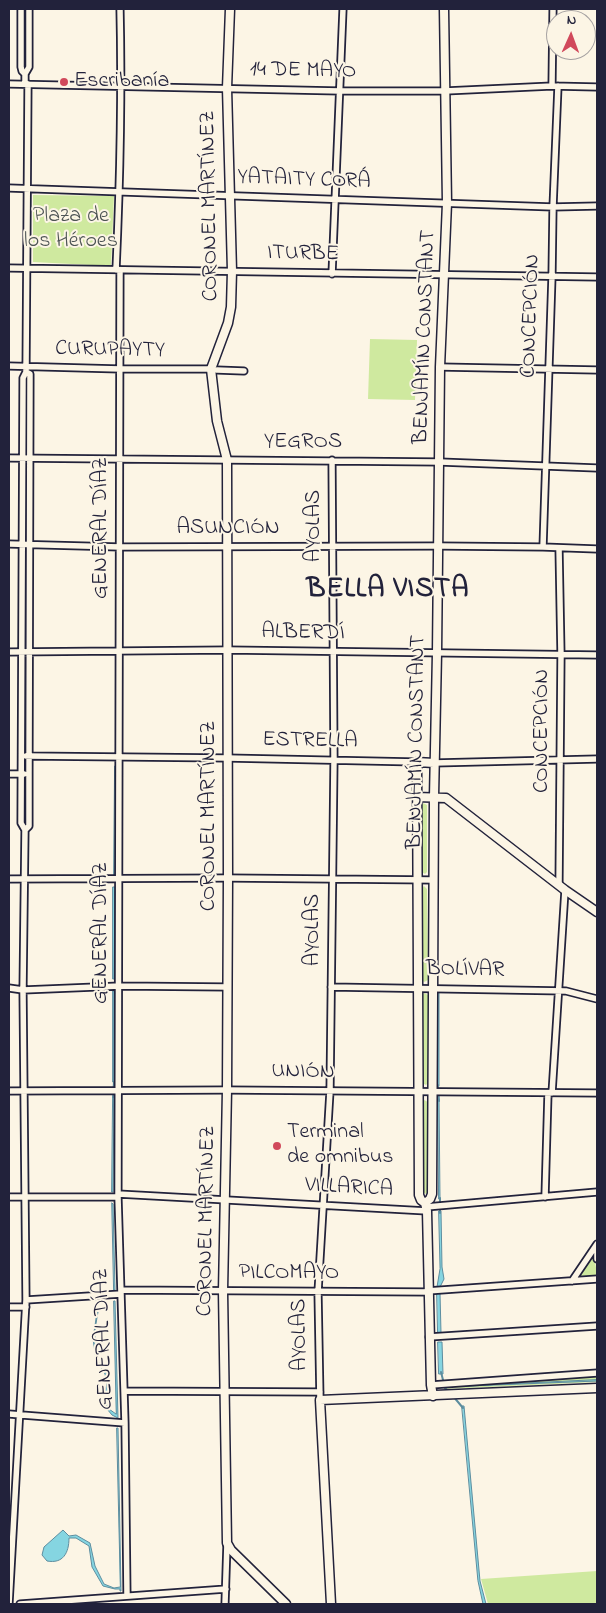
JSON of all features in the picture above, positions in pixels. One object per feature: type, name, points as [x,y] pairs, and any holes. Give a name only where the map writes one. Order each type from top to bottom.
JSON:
[{"type":"street","points":[[9,1604],[26,1303],[23,990],[25,830],[21,823],[21,756],[23,378],[26,369],[27,269],[27,84],[21,67],[21,9]]},
{"type":"street","points":[[25,74],[29,67],[29,9]]},
{"type":"street","name":"GENERAL DÍAZ","points":[[120,9],[122,87],[118,270],[120,547],[116,758],[115,1090],[118,1293],[124,1391],[120,1423],[123,1597]]},
{"type":"street","name":"CORONEL MARTÍNEZ","points":[[227,1543],[223,1291],[227,1090],[227,460],[217,421],[214,370],[230,315],[232,271],[227,88],[230,9]]},
{"type":"street","points":[[332,274],[343,9]]},
{"type":"street","name":"BENJAMÍN CONSTANT","points":[[433,1396],[431,1385],[426,1207],[432,1194],[436,1092],[433,987],[433,880],[440,367],[447,203],[444,9]]},
{"type":"street","name":"CONCEPCIÓN","points":[[543,547],[552,276],[555,86],[554,9]]},
{"type":"street","name":"14 DE MAYO","points":[[9,84],[340,91],[445,91],[555,86],[597,87]]},
{"type":"street","name":"YATAITY CORÁ","points":[[9,188],[552,208],[597,206]]},
{"type":"street","name":"ITURBE","points":[[9,268],[597,277]]},
{"type":"street","name":"CURUPAYTY","points":[[9,366],[26,369],[244,371]]},
{"type":"street","points":[[440,367],[597,370]]},
{"type":"street","points":[[25,830],[29,826],[30,652],[30,374],[26,369]]},
{"type":"street","name":"YEGROS","points":[[9,458],[332,460],[597,468]]},
{"type":"street","name":"AYOLAS","points":[[320,1396],[318,1292],[330,1091],[331,880],[334,760],[332,460]]},
{"type":"street","name":"ASUNCIÓN","points":[[9,544],[120,547],[543,547],[597,550]]},
{"type":"street","name":"CONCEPCIÓN","points":[[544,1197],[562,888],[559,548]]},
{"type":"street","name":"ALBERDÍ","points":[[9,652],[228,650],[597,655]]},
{"type":"street","name":"ESTRELLA","points":[[21,756],[228,758],[434,763],[597,759]]},
{"type":"street","name":"BENJAMÍN CONSTANT","points":[[416,762],[419,1195],[426,1207]]},
{"type":"street","points":[[9,774],[29,774]]},
{"type":"street","points":[[417,797],[446,798],[562,888],[597,912]]},
{"type":"street","points":[[9,879],[228,878],[433,880]]},
{"type":"street","points":[[9,988],[23,990],[115,986],[227,987]]},
{"type":"street","name":"BOLÍVAR","points":[[331,987],[566,990],[597,999]]},
{"type":"street","name":"UNIÓN","points":[[9,1091],[227,1090],[597,1093]]},
{"type":"street","name":"VILLARICA","points":[[9,1197],[116,1196],[323,1205],[426,1207],[597,1192]]},
{"type":"street","points":[[572,1281],[597,1244]]},
{"type":"street","points":[[597,1249],[597,1260]]},
{"type":"street","name":"PILCOMAYO","points":[[9,1307],[26,1303],[118,1293],[223,1291],[428,1292],[597,1279]]},
{"type":"street","points":[[430,1337],[597,1326]]},
{"type":"street","points":[[431,1385],[597,1373]]},
{"type":"street","points":[[124,1391],[224,1391],[320,1396],[433,1396],[597,1388]]},
{"type":"street","points":[[320,1396],[331,1604]]},
{"type":"street","points":[[9,1414],[120,1423]]},
{"type":"street","points":[[225,1604],[227,1543]]},
{"type":"street","points":[[227,1543],[286,1604]]},
{"type":"street","points":[[20,1604],[226,1589]]},
{"type":"green space","points":[[24,9],[27,9],[25,70]]},
{"type":"green space","name":"Plaza de los Héroes","points":[[33,195],[114,196],[111,266],[33,262]]},
{"type":"green space","points":[[370,339],[417,340],[415,400],[368,399]]},
{"type":"green space","points":[[28,379],[27,452],[25,451]]},
{"type":"green space","points":[[27,464],[27,538],[25,537],[25,465]]},
{"type":"green space","points":[[27,553],[26,643],[25,642]]},
{"type":"green space","points":[[26,659],[26,748],[24,747],[24,660]]},
{"type":"green space","points":[[26,780],[27,822],[25,824],[24,781]]},
{"type":"green space","points":[[423,803],[427,805],[427,872],[425,874],[422,872]]},
{"type":"green space","points":[[424,886],[427,889],[428,980],[424,982],[422,980],[422,888]]},
{"type":"green space","points":[[424,993],[428,995],[428,1083],[426,1085],[422,1083],[422,995]]},
{"type":"green space","points":[[422,1101],[428,1102],[428,1192],[426,1194],[422,1192]]},
{"type":"green space","points":[[595,1251],[597,1276],[578,1277]]},
{"type":"green space","points":[[597,1376],[597,1382],[444,1389],[443,1387]]},
{"type":"green space","points":[[597,1571],[597,1604],[488,1604],[481,1579]]},
{"type":"water","points":[[115,766],[116,766],[114,876]]},
{"type":"water","points":[[113,887],[115,887],[114,979],[113,979]]},
{"type":"water","points":[[114,991],[114,1082],[113,1082]]},
{"type":"water","points":[[438,992],[439,1086],[437,1086]]},
{"type":"water","points":[[113,1097],[114,1097],[112,1192]]},
{"type":"water","points":[[439,1099],[440,1199],[439,1199]]},
{"type":"water","points":[[113,1204],[115,1290],[114,1290]]},
{"type":"water","points":[[439,1211],[441,1211],[444,1279],[440,1287],[437,1287],[440,1269]]},
{"type":"water","points":[[437,1293],[440,1293],[441,1333],[438,1333]]},
{"type":"water","points":[[114,1301],[118,1418],[107,1409],[105,1394],[107,1383],[105,1374],[96,1359],[93,1339],[98,1312],[95,1335],[96,1352],[98,1360],[107,1375],[109,1409],[116,1414]]},
{"type":"water","points":[[438,1342],[442,1342],[443,1374],[439,1374]]},
{"type":"water","points":[[597,1380],[597,1381],[444,1387]]},
{"type":"water","points":[[462,1406],[464,1406],[480,1581],[486,1604],[483,1604],[478,1581]]},
{"type":"water","points":[[117,1428],[121,1591],[120,1589],[115,1589],[103,1586],[92,1567],[89,1546],[76,1538],[69,1538],[66,1553],[57,1561],[47,1561],[42,1555],[44,1547],[63,1530],[69,1536],[76,1535],[90,1543],[95,1566],[104,1584],[114,1588],[120,1587]]},
{"type":"waterway","points":[[113,1097],[114,1082]]},
{"type":"waterway","points":[[438,1085],[439,1101]]},
{"type":"waterway","points":[[440,1198],[440,1213]]},
{"type":"waterway","points":[[441,1372],[445,1388],[448,1391]]},
{"type":"waterway","points":[[453,1396],[463,1408]]},
{"type":"place","name":"Escribanía","points":[[64,82]]},
{"type":"place","name":"Terminal de omnibus","points":[[277,1146]]},
{"type":"district","name":"BELLA VISTA","points":[[388,591]]}]
